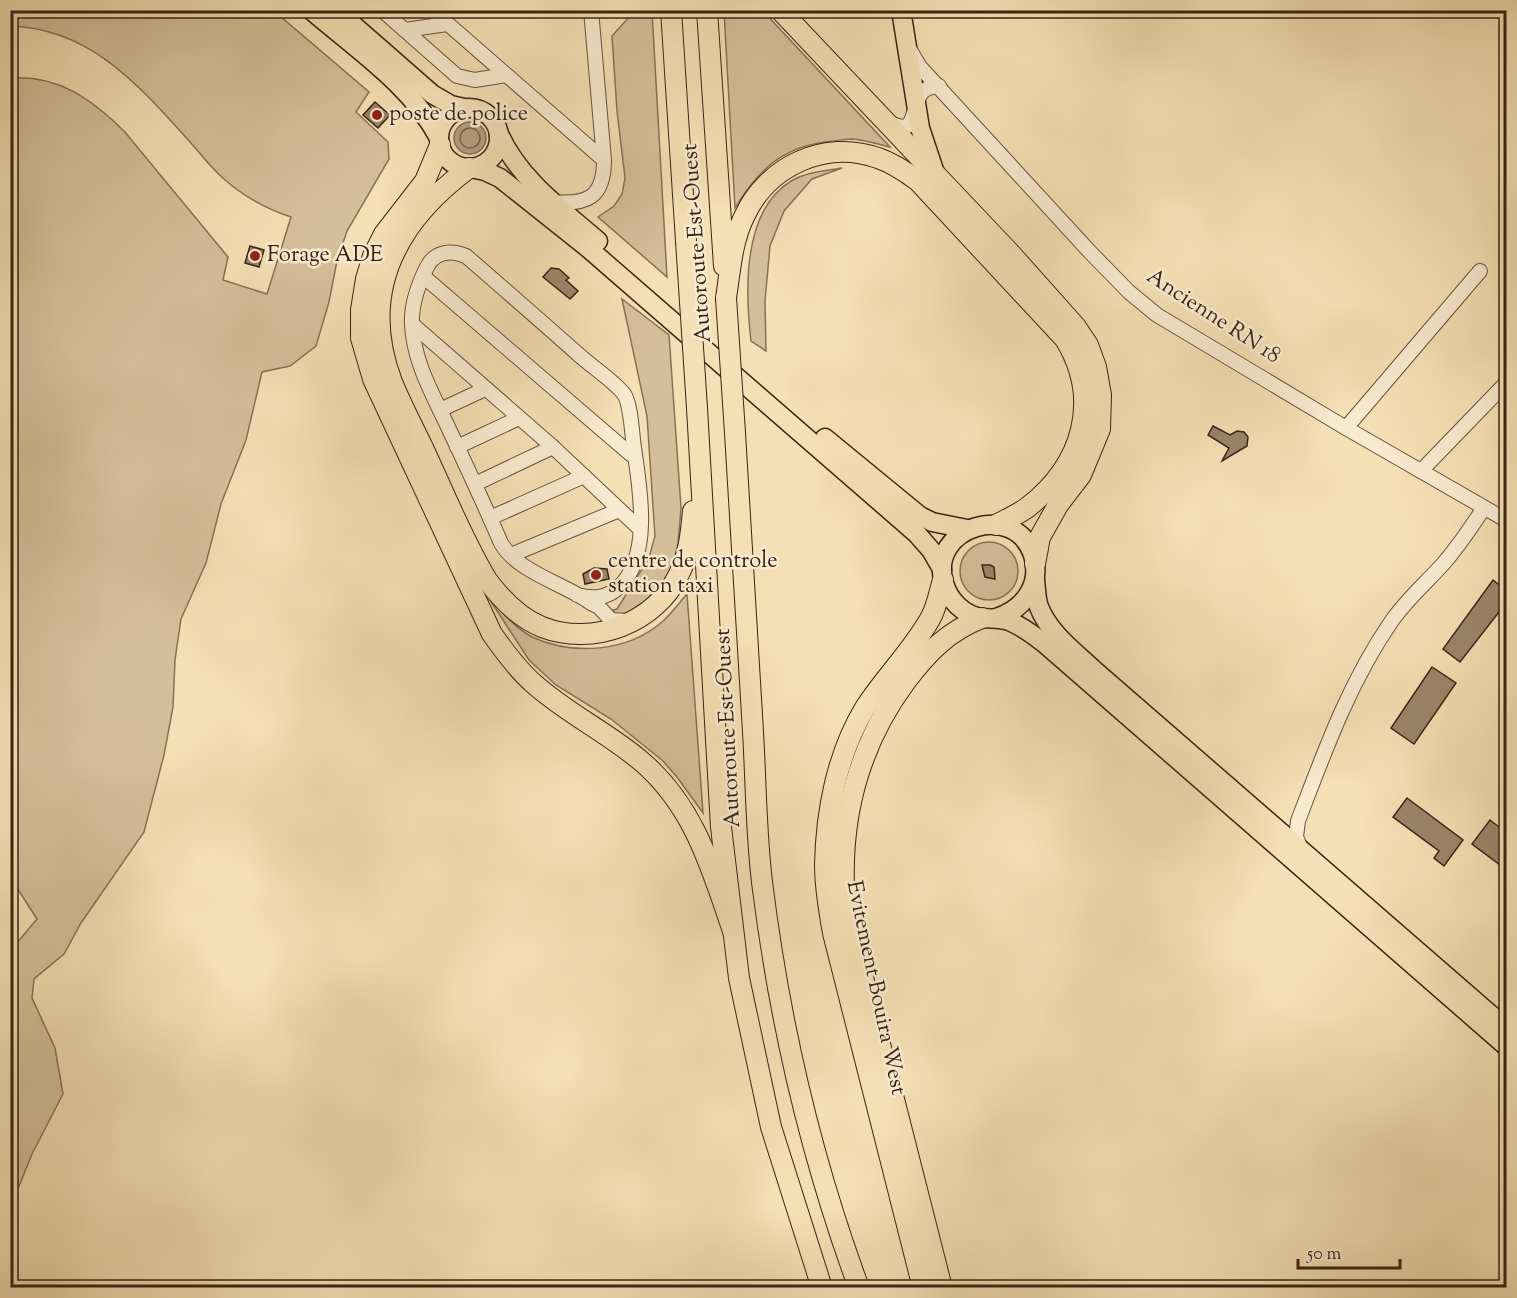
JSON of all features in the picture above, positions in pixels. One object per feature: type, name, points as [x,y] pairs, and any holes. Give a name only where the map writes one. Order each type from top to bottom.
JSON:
[{"type":"highway","name":"Autoroute Est-Ouest","points":[[671,10],[721,827],[733,931],[743,1001],[771,1127],[822,1287]]},
{"type":"highway","name":"Autoroute Est-Ouest","points":[[707,10],[762,880],[775,974],[792,1053],[840,1238],[859,1287]]},
{"type":"highway","points":[[780,10],[1076,327],[1088,345],[1096,367],[1101,394],[1100,429],[1081,475],[1058,505],[1040,537],[1035,571]]},
{"type":"highway","points":[[440,142],[424,181],[384,234],[366,279],[361,310],[361,338],[373,379],[492,634],[532,683],[641,761],[672,794],[687,814],[701,840],[733,931]]},
{"type":"highway","points":[[726,298],[742,219],[759,190],[771,178],[790,166],[814,154],[862,153],[880,158],[918,181],[1065,339],[1081,372],[1084,419],[1070,460],[1053,484],[1029,506],[996,525]]},
{"type":"highway","points":[[470,168],[438,193],[403,236],[393,253],[382,288],[378,311],[384,355],[393,382],[487,580],[506,603],[530,620],[556,631],[581,633],[614,629],[633,621],[655,606],[669,591],[679,574],[690,536],[698,458]]},
{"type":"highway","name":"Evitement Bouira West","points":[[923,1287],[833,933],[826,890],[825,865],[830,800],[853,730],[866,707],[929,620],[937,602],[943,574]]},
{"type":"highway","name":"Evitement Bouira West","points":[[942,1287],[854,942],[844,890],[844,846],[848,811],[857,775],[875,731],[892,701],[917,666],[939,642],[966,624],[989,618]]},
{"type":"main road","points":[[311,10],[404,91],[426,116],[451,162],[485,171],[500,178],[588,248],[917,534],[943,574]]},
{"type":"main road","points":[[336,10],[432,94],[451,105],[478,109],[490,116],[498,127],[508,154],[523,174],[552,202],[908,508],[932,522],[967,529]]},
{"type":"main road","name":"Ancienne RN 18","points":[[901,10],[920,128],[935,174]]},
{"type":"main road","points":[[440,142],[442,125],[446,119],[457,110],[464,108]]},
{"type":"main road","points":[[470,168],[485,164],[495,154],[500,134]]},
{"type":"main road","points":[[1506,1028],[1059,637],[1038,605],[1031,550],[1022,538],[1010,529],[996,525],[981,525],[967,529],[957,536],[944,556],[943,574],[948,594],[956,605],[968,613],[1019,625],[1057,654],[1506,1046]]},
{"type":"main road","points":[[989,618],[1010,613],[1022,604],[1031,593],[1035,571]]},
{"type":"street","points":[[382,10],[457,76],[475,80],[506,75]]},
{"type":"street","points":[[432,10],[604,160]]},
{"type":"street","points":[[552,202],[570,203],[591,197],[598,190],[603,179],[604,160],[591,10]]},
{"type":"street","points":[[405,30],[447,24]]},
{"type":"street","name":"Ancienne RN 18","points":[[904,34],[920,66],[1001,157],[1129,292],[1157,315],[1484,508],[1503,514]]},
{"type":"street","points":[[887,122],[901,127],[908,126],[922,92],[929,86],[939,86]]},
{"type":"street","points":[[577,595],[596,598],[612,593],[624,582],[635,563],[640,528],[635,458],[625,395],[466,256],[451,252],[444,253],[433,259],[423,276],[416,292],[412,324],[419,358],[440,410],[501,543],[511,555],[525,565],[577,595],[591,603],[600,607],[611,620],[633,621]]},
{"type":"street","points":[[1346,428],[1480,271]]},
{"type":"street","points":[[423,276],[635,458]]},
{"type":"street","points":[[412,324],[554,447],[640,528]]},
{"type":"street","points":[[1421,471],[1506,383]]},
{"type":"street","points":[[440,410],[485,389]]},
{"type":"street","points":[[457,447],[519,418]]},
{"type":"street","points":[[475,484],[554,447]]},
{"type":"street","points":[[490,518],[584,476]]},
{"type":"street","points":[[1301,849],[1296,833],[1298,821],[1342,711],[1371,653],[1392,620],[1443,564],[1484,508]]},
{"type":"street","points":[[511,555],[620,510]]},
{"type":"street","points":[[581,633],[596,617],[596,611],[591,603]]},
{"type":"street","points":[[1274,826],[1287,828],[1298,821]]},
{"type":"shaded area","points":[[11,10],[274,11],[369,92],[356,112],[388,142],[389,159],[347,231],[337,261],[329,302],[316,346],[290,366],[262,372],[246,440],[221,504],[206,563],[181,619],[175,660],[173,707],[164,755],[144,832],[81,923],[64,954],[34,979],[32,998],[55,1048],[63,1094],[32,1154],[11,1206],[11,950],[37,919],[10,877],[11,78],[44,81],[73,91],[99,109],[124,131],[228,257],[223,280],[267,294],[291,217],[256,201],[224,179],[152,101],[112,64],[90,49],[66,38],[40,30],[11,26]]},
{"type":"shaded area","points":[[631,11],[652,11],[667,277],[598,217],[614,206],[622,194],[625,178],[617,111],[612,36],[631,15]]},
{"type":"shaded area","points":[[724,11],[763,11],[890,147],[853,139],[801,147],[764,170],[735,208]]},
{"type":"shaded area","points":[[842,168],[812,179],[784,211],[770,246],[765,301],[766,351],[751,341],[748,298],[751,252],[764,210],[776,193],[798,177]]},
{"type":"shaded area","points":[[622,299],[669,335],[681,508],[678,544],[672,568],[661,585],[645,601],[627,613],[615,615],[610,611],[617,609],[649,558],[655,536],[647,416]]},
{"type":"shaded area","points":[[989,542],[1000,544],[1013,555],[1018,571],[1016,582],[1005,595],[989,600],[978,598],[965,587],[960,571],[962,560],[973,547]]},
{"type":"shaded area","points":[[687,594],[703,813],[663,761],[611,719],[556,685],[529,660],[488,597],[514,624],[532,637],[548,643],[582,649],[617,645],[633,640],[662,622]]},
{"type":"water","points":[[470,122],[481,127],[486,138],[481,149],[470,154],[459,149],[454,138],[459,127]]},
{"type":"building","name":"poste de police","points":[[375,102],[390,115],[378,128],[363,115]]},
{"type":"building","name":"Forage ADE","points":[[250,246],[264,250],[259,267],[245,263]]},
{"type":"building","points":[[551,268],[559,269],[569,278],[566,280],[578,291],[570,299],[543,277]]},
{"type":"building","points":[[1213,426],[1230,435],[1237,431],[1244,432],[1248,437],[1247,446],[1222,461],[1229,448],[1208,435]]},
{"type":"building","points":[[982,565],[994,567],[995,579],[985,577]]},
{"type":"building","name":"centre de controle station taxi","points":[[594,568],[607,569],[609,579],[585,584],[583,574]]},
{"type":"building","points":[[1493,580],[1506,590],[1506,603],[1460,662],[1443,649]]},
{"type":"building","points":[[1432,667],[1456,683],[1414,744],[1391,728]]},
{"type":"building","points":[[1407,798],[1463,840],[1444,866],[1434,858],[1439,851],[1393,817]]},
{"type":"building","points":[[1506,817],[1506,857],[1500,865],[1472,844],[1490,820],[1499,827]]},
{"type":"place","name":"poste de police","points":[[377,115]]},
{"type":"place","name":"Forage ADE","points":[[255,256]]},
{"type":"place","name":"centre de controle station taxi","points":[[596,575]]}]
